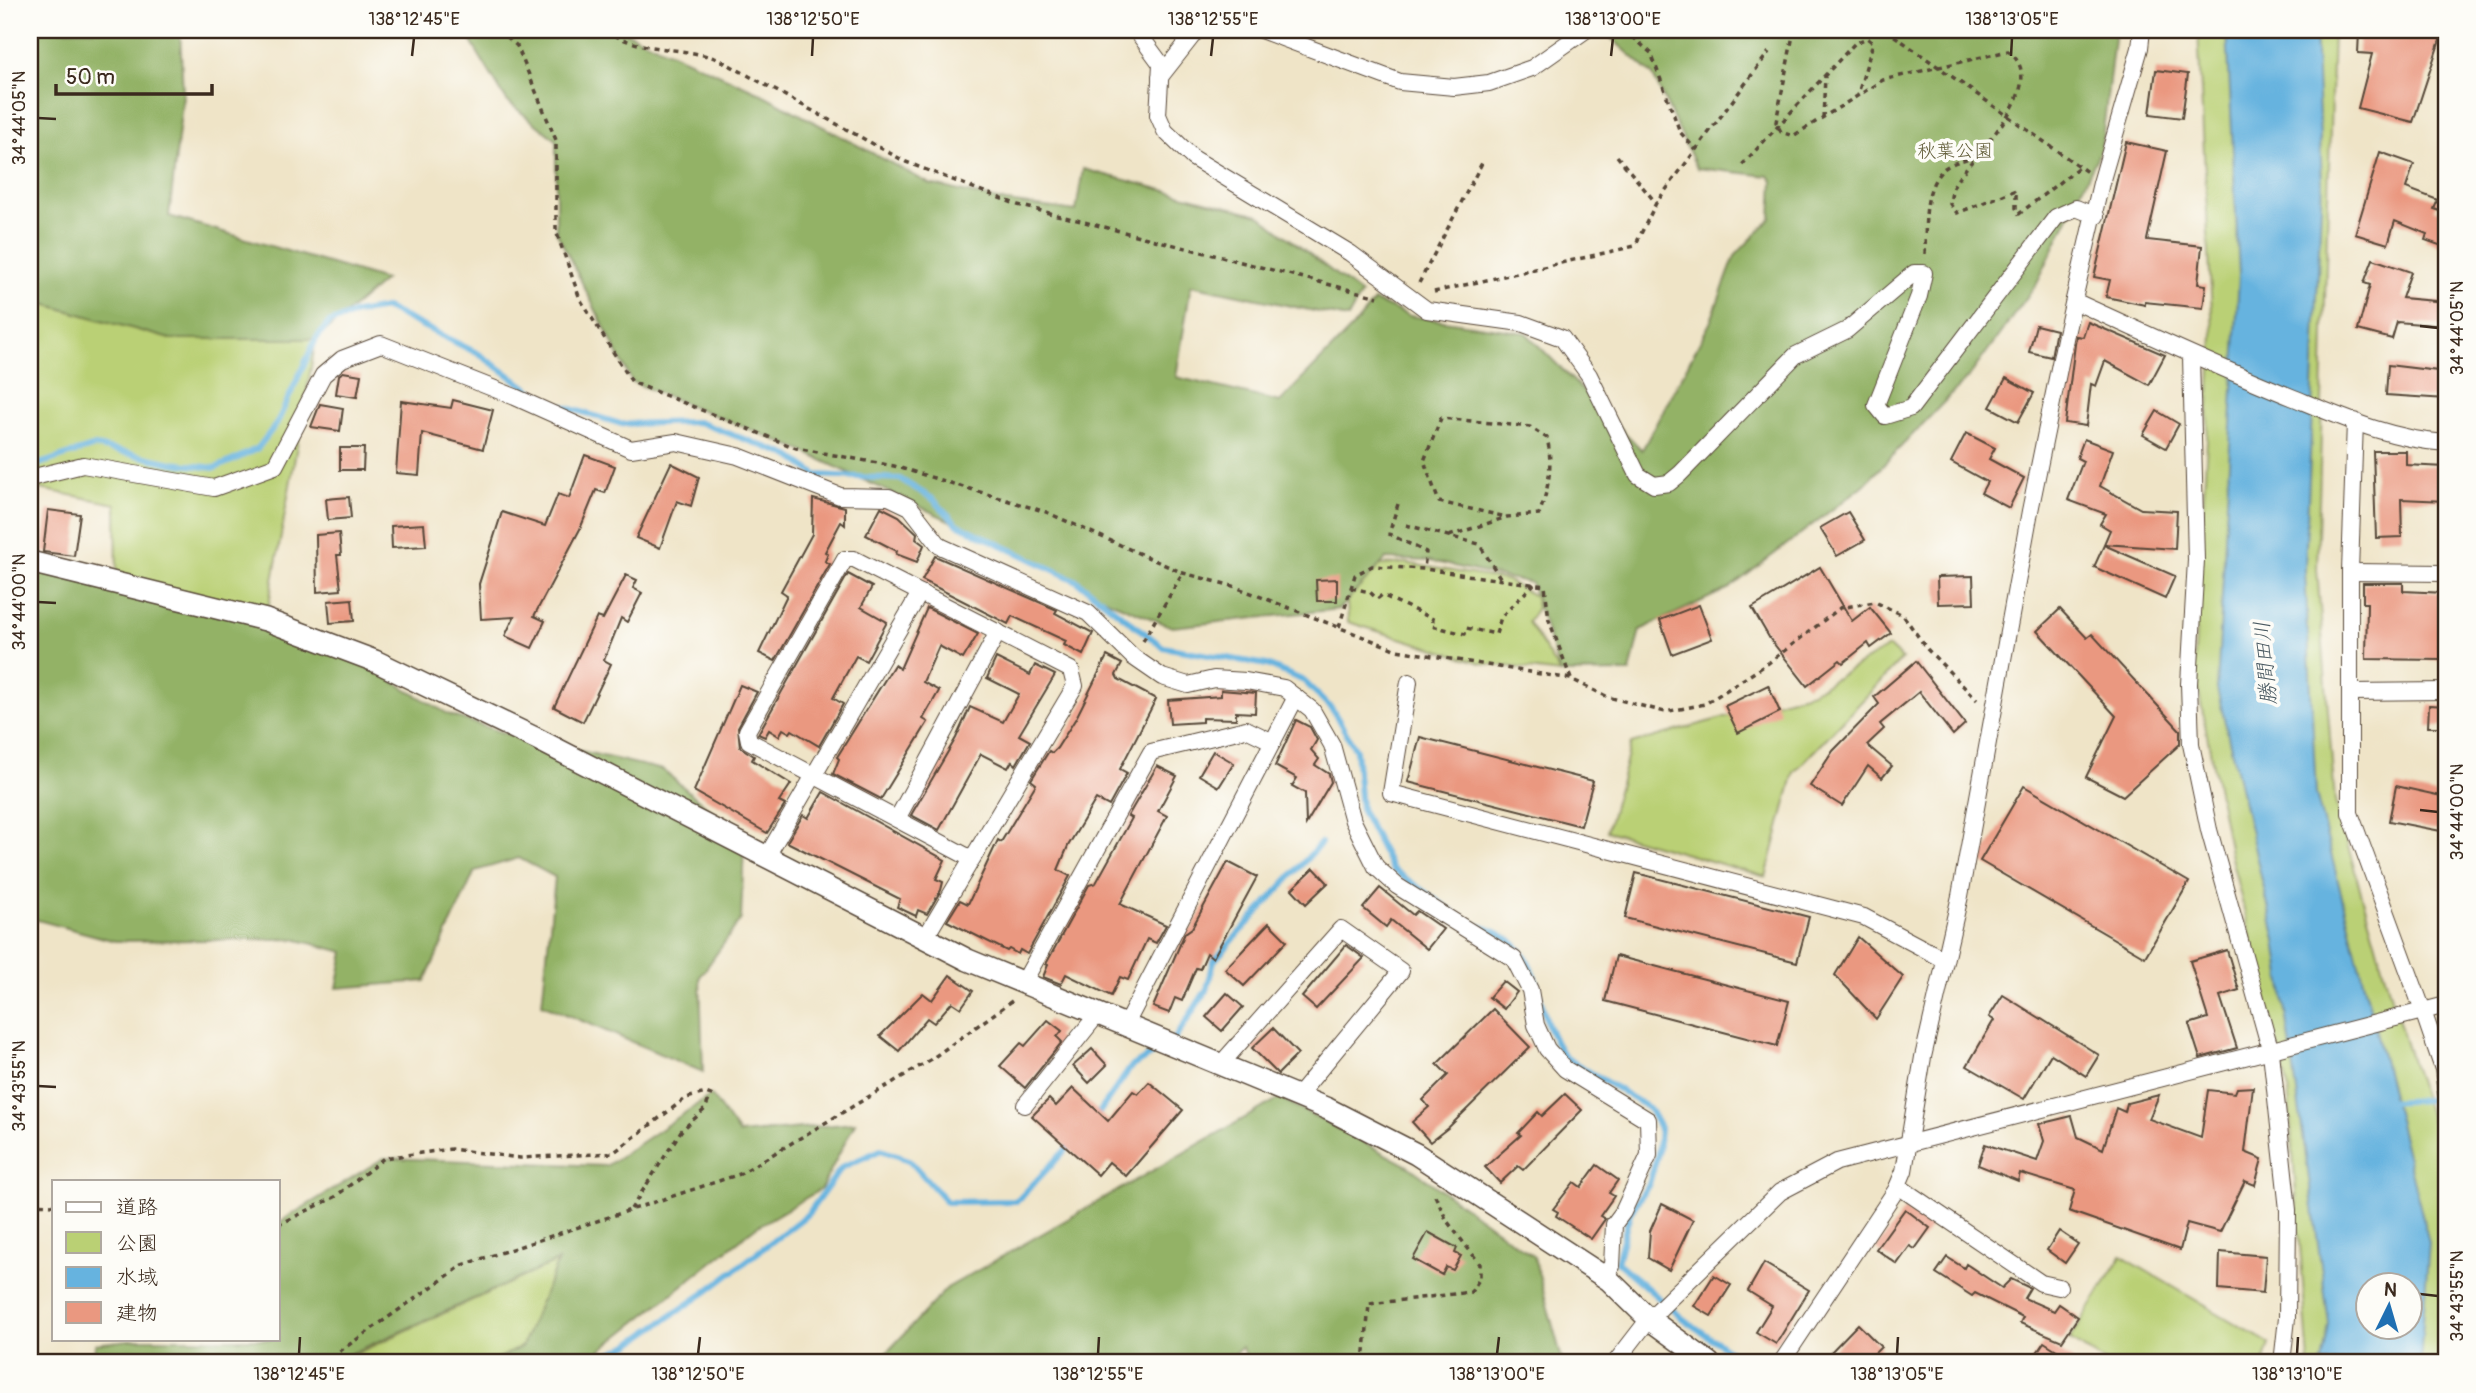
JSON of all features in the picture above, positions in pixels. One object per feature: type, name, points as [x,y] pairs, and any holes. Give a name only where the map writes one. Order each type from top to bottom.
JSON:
[{"type":"street","points":[[1136,30],[1161,64],[1158,115],[1165,131],[1193,158],[1350,253],[1427,310],[1521,323],[1562,338],[1589,375],[1638,475],[1654,485],[1669,483],[1680,474],[1796,355],[1847,330],[1914,273],[1924,273],[1920,296],[1876,405],[1885,416],[1911,408],[2056,216],[2076,208],[2096,216]]},
{"type":"street","points":[[1160,77],[1197,30]]},
{"type":"street","points":[[1261,30],[1400,82],[1454,87],[1489,83],[1532,68],[1586,30]]},
{"type":"street","points":[[1781,1363],[1898,1186],[1904,1171],[1945,960],[1961,896],[2030,512],[2086,244],[2096,216],[2101,183],[2137,60],[2141,30]]},
{"type":"street","points":[[2074,301],[2191,356],[2349,419],[2414,441],[2446,443]]},
{"type":"street","points":[[30,478],[83,465],[214,488],[275,466],[323,375],[342,359],[381,344],[514,397],[631,449],[676,442],[738,456],[840,496],[889,497],[910,507],[940,547],[1088,613],[1133,657],[1162,677],[1188,685],[1214,679],[1284,688],[1312,710],[1332,744],[1353,821],[1376,867],[1397,886],[1514,959],[1530,990],[1536,1025],[1547,1049],[1564,1069],[1648,1120],[1649,1155],[1623,1212],[1614,1224],[1612,1266],[1602,1276]]},
{"type":"street","points":[[2191,356],[2196,560],[2189,684],[2191,744],[2209,830],[2270,1052],[2288,1210],[2287,1318],[2282,1363]]},
{"type":"street","points":[[2349,419],[2350,813],[2423,1011],[2446,1089]]},
{"type":"street","points":[[925,938],[1075,686],[1071,670],[854,559],[845,559],[747,731],[749,741],[972,859]]},
{"type":"street","points":[[30,562],[236,612],[304,632],[375,661],[535,738],[925,938],[1026,986],[1297,1097],[1416,1154],[1602,1276],[1709,1363]]},
{"type":"street","points":[[2350,572],[2446,573]]},
{"type":"street","points":[[767,856],[920,593]]},
{"type":"street","points":[[897,819],[998,632]]},
{"type":"street","points":[[1409,682],[1391,793],[1864,917],[1945,960]]},
{"type":"street","points":[[2350,692],[2446,691]]},
{"type":"street","points":[[1125,1026],[1296,698]]},
{"type":"street","points":[[1026,986],[1151,752],[1246,729],[1273,742]]},
{"type":"street","points":[[1220,1065],[1340,929],[1401,971],[1297,1097]]},
{"type":"street","points":[[1615,1363],[1652,1316],[1780,1192],[1837,1162],[2446,1005]]},
{"type":"street","points":[[1025,1105],[1097,1015]]},
{"type":"street","points":[[1898,1186],[2040,1283],[2059,1287]]},
{"type":"path","points":[[500,30],[517,46],[556,140],[556,231],[580,299],[632,382],[796,449],[894,466],[1046,512],[1183,573],[1233,586],[1398,650],[1571,679],[1608,697],[1665,712],[1704,704],[1767,664],[1840,608],[1875,602],[1903,615],[1927,649],[1993,716]]},
{"type":"path","points":[[606,30],[619,39],[699,52],[720,60],[906,162],[1018,205],[1387,300]]},
{"type":"path","points":[[1625,30],[1651,53],[1680,132],[1696,149]]},
{"type":"path","points":[[1794,30],[1778,126],[1782,132],[1793,136],[1883,80],[2008,51],[2018,59],[2024,73],[2021,92],[1979,155],[1954,184],[1950,204],[1957,213],[2016,190],[2015,208],[2019,214],[2079,167]]},
{"type":"path","points":[[1886,30],[2101,183]]},
{"type":"path","points":[[1742,165],[1855,43],[1867,38],[1872,43],[1858,96]]},
{"type":"path","points":[[1412,297],[1635,246],[1656,204],[1769,52]]},
{"type":"path","points":[[1823,118],[1825,75]]},
{"type":"path","points":[[1924,273],[1926,216],[1932,187],[1945,168],[1979,155]]},
{"type":"path","points":[[1617,156],[1656,204]]},
{"type":"path","points":[[1412,297],[1483,161]]},
{"type":"path","points":[[1450,536],[1507,517],[1539,513],[1546,497],[1551,456],[1547,438],[1530,427],[1440,418],[1424,461],[1439,502],[1507,517]]},
{"type":"path","points":[[1398,504],[1390,534],[1426,552],[1424,569]]},
{"type":"path","points":[[1406,524],[1479,544],[1502,579]]},
{"type":"path","points":[[1339,627],[1354,575],[1372,566],[1424,569],[1545,586],[1549,620],[1571,679]]},
{"type":"path","points":[[1133,657],[1183,573]]},
{"type":"path","points":[[1350,588],[1370,592],[1377,599],[1382,594],[1433,619],[1432,626],[1465,634],[1466,628],[1496,635],[1501,618],[1534,584]]},
{"type":"path","points":[[323,1363],[463,1265],[740,1174],[930,1060],[1026,986]]},
{"type":"path","points":[[280,1224],[335,1198],[384,1158],[451,1149],[520,1158],[613,1153],[686,1098],[706,1093],[711,1096],[705,1109],[681,1131],[630,1210]]},
{"type":"path","points":[[1364,1363],[1369,1304],[1471,1292],[1480,1278],[1480,1264],[1447,1221],[1432,1188]]},
{"type":"path","points":[[30,1204],[52,1205]]},
{"type":"green space","points":[[30,30],[180,30],[183,95],[169,216],[385,280],[316,339],[170,339],[30,300]]},
{"type":"green space","name":"秋葉公園","points":[[464,30],[621,30],[758,92],[930,184],[1006,202],[1076,211],[1083,169],[1259,215],[1361,294],[1348,318],[1191,285],[1176,377],[1280,402],[1352,328],[1374,301],[1410,316],[1526,333],[1642,450],[1710,323],[1735,256],[1771,218],[1773,181],[1769,176],[1697,168],[1652,74],[1602,30],[2115,30],[2101,149],[2037,283],[1970,375],[1864,485],[1730,588],[1640,630],[1630,672],[1560,673],[1531,583],[1430,561],[1386,559],[1339,609],[1172,627],[1100,597],[1077,581],[796,448],[632,382],[556,231],[556,140],[507,101]]},
{"type":"green space","points":[[2198,30],[2333,30],[2317,569],[2335,801],[2391,997],[2446,1167],[2446,1363],[2309,1363],[2288,1087],[2230,853],[2194,668],[2213,335]]},
{"type":"green space","points":[[30,300],[170,339],[316,339],[266,620],[117,583],[116,504],[30,487]]},
{"type":"green space","points":[[30,561],[325,641],[450,715],[507,734],[663,770],[713,812],[744,845],[741,919],[700,977],[703,1072],[542,1004],[555,877],[519,858],[475,871],[425,981],[337,988],[344,952],[294,939],[115,941],[30,918]]},
{"type":"green space","points":[[1405,563],[1506,580],[1535,596],[1537,608],[1528,622],[1560,673],[1481,663],[1348,622],[1347,601],[1372,566]]},
{"type":"green space","points":[[1889,647],[1902,659],[1794,772],[1766,877],[1607,831],[1631,744],[1812,692]]},
{"type":"green space","points":[[711,1095],[739,1134],[855,1123],[821,1189],[755,1228],[584,1363],[491,1363],[522,1346],[558,1261],[330,1363],[94,1363],[95,1344],[129,1340],[280,1340],[280,1222],[384,1158],[606,1166]]},
{"type":"green space","points":[[1280,1098],[1408,1166],[1534,1257],[1563,1363],[1247,1363],[1242,1347],[1225,1363],[877,1363],[947,1288]]},
{"type":"green space","points":[[2121,1256],[2270,1344],[2264,1363],[2107,1363],[2070,1340]]},
{"type":"green space","points":[[559,1260],[522,1347],[491,1363],[336,1363]]},
{"type":"water","name":"勝間田川","points":[[2227,30],[2315,30],[2322,182],[2305,570],[2316,794],[2429,1242],[2424,1309],[2424,1270],[2354,1270],[2354,1340],[2422,1340],[2420,1363],[2322,1363],[2329,1324],[2276,940],[2217,689],[2239,275]]},
{"type":"building","points":[[2405,30],[2441,37],[2413,122],[2358,108],[2372,54],[2358,53],[2359,32],[2404,34]]},
{"type":"building","points":[[2156,70],[2188,74],[2182,118],[2150,114]]},
{"type":"building","points":[[2126,142],[2167,151],[2147,240],[2202,246],[2198,284],[2206,285],[2203,308],[2145,302],[2145,305],[2106,297],[2110,280],[2094,277]]},
{"type":"building","points":[[2380,152],[2414,164],[2406,188],[2438,200],[2434,209],[2446,213],[2446,233],[2442,246],[2425,240],[2427,234],[2395,221],[2388,244],[2355,234]]},
{"type":"building","points":[[2373,259],[2411,272],[2402,298],[2446,302],[2446,326],[2397,322],[2392,339],[2358,330],[2370,285],[2364,283]]},
{"type":"building","points":[[2088,322],[2165,355],[2149,385],[2105,361],[2096,386],[2091,384],[2086,426],[2065,423],[2076,336],[2083,337]]},
{"type":"building","points":[[2036,325],[2056,330],[2051,357],[2029,352]]},
{"type":"building","points":[[2388,365],[2446,372],[2446,399],[2386,395]]},
{"type":"building","points":[[343,372],[361,375],[357,397],[336,394],[339,375]]},
{"type":"building","points":[[2006,378],[2034,393],[2018,422],[1990,407]]},
{"type":"building","points":[[453,400],[493,410],[483,449],[422,433],[419,475],[396,473],[401,401],[451,408]]},
{"type":"building","points":[[320,404],[343,408],[340,431],[311,427]]},
{"type":"building","points":[[2157,411],[2179,424],[2166,448],[2143,435]]},
{"type":"building","points":[[1966,433],[1995,448],[1989,459],[2024,478],[2009,508],[1981,493],[1987,482],[1951,462]]},
{"type":"building","points":[[2084,439],[2113,450],[2100,486],[2141,509],[2177,511],[2175,549],[2104,544],[2110,530],[2100,524],[2106,514],[2068,500],[2083,461],[2077,458]]},
{"type":"building","points":[[340,448],[364,448],[363,470],[340,470]]},
{"type":"building","points":[[2373,451],[2406,451],[2406,465],[2446,467],[2446,501],[2401,499],[2402,537],[2376,538]]},
{"type":"building","points":[[585,455],[615,466],[605,493],[596,490],[580,529],[534,616],[545,621],[532,648],[505,636],[514,617],[481,619],[479,584],[502,512],[545,526],[558,494],[569,498]]},
{"type":"building","points":[[671,463],[699,477],[691,506],[677,501],[660,548],[636,538]]},
{"type":"building","points":[[349,497],[351,518],[328,520],[326,499]]},
{"type":"building","points":[[813,499],[845,507],[845,525],[841,522],[825,552],[828,554],[825,561],[830,564],[775,661],[759,653],[787,595],[781,591],[812,534]]},
{"type":"building","points":[[881,507],[899,516],[917,533],[916,539],[924,545],[917,562],[896,554],[897,551],[866,535]]},
{"type":"building","points":[[48,510],[80,514],[74,556],[43,552]]},
{"type":"building","points":[[1848,512],[1865,540],[1837,556],[1820,528]]},
{"type":"building","points":[[424,524],[426,546],[392,548],[391,526]]},
{"type":"building","points":[[339,533],[341,555],[337,555],[341,590],[317,592],[316,535]]},
{"type":"building","points":[[2104,545],[2175,576],[2165,599],[2094,567]]},
{"type":"building","points":[[935,556],[1057,610],[1055,613],[1093,633],[1083,655],[1064,645],[1066,641],[1012,616],[1008,624],[922,580]]},
{"type":"building","points":[[1820,567],[1852,621],[1870,607],[1891,633],[1871,648],[1868,643],[1843,663],[1840,660],[1807,686],[1770,639],[1752,608]]},
{"type":"building","points":[[848,574],[872,587],[861,607],[887,622],[866,661],[856,656],[833,698],[843,704],[819,746],[792,730],[790,733],[783,729],[779,736],[769,730],[765,737],[758,734]]},
{"type":"building","points":[[626,575],[637,580],[633,588],[642,593],[627,622],[621,618],[604,660],[611,664],[583,722],[554,707],[597,617],[603,619]]},
{"type":"building","points":[[1973,576],[1974,603],[1938,604],[1937,577]]},
{"type":"building","points":[[1337,579],[1337,601],[1317,601],[1316,580]]},
{"type":"building","points":[[2363,583],[2403,583],[2403,591],[2446,593],[2441,660],[2366,659],[2367,603],[2363,603]]},
{"type":"building","points":[[352,599],[354,621],[330,623],[328,601]]},
{"type":"building","points":[[1699,605],[1712,639],[1672,654],[1660,620]]},
{"type":"building","points":[[927,608],[978,634],[963,659],[939,646],[923,682],[939,691],[923,719],[928,722],[881,799],[833,774],[839,759],[837,757],[894,665],[900,669]]},
{"type":"building","points":[[2060,609],[2087,638],[2092,634],[2180,730],[2180,744],[2123,796],[2086,777],[2116,716],[2037,631]]},
{"type":"building","points":[[1107,656],[1122,664],[1116,675],[1118,679],[1156,699],[1120,769],[1127,773],[1109,806],[1096,799],[1068,846],[1058,870],[1070,876],[1027,954],[1020,950],[1018,954],[1009,949],[1007,951],[947,921],[960,900],[968,904],[998,840],[1001,842],[1036,784],[1031,780],[1049,751],[1052,753],[1057,748],[1076,718]]},
{"type":"building","points":[[996,658],[1030,675],[1035,665],[1055,675],[1019,735],[1030,741],[1016,765],[1012,761],[1008,768],[981,754],[939,830],[911,815],[956,738],[970,707],[1003,722],[1019,694],[987,678]]},
{"type":"building","points":[[1916,661],[1965,724],[1953,735],[1919,692],[1880,724],[1884,729],[1867,745],[1892,766],[1882,778],[1868,766],[1842,806],[1810,786],[1833,751],[1879,704],[1874,697]]},
{"type":"building","points":[[740,685],[757,692],[738,727],[740,747],[754,756],[752,760],[791,784],[779,802],[785,805],[767,833],[694,791]]},
{"type":"building","points":[[1768,685],[1780,712],[1738,733],[1725,706]]},
{"type":"building","points":[[1221,690],[1256,693],[1255,713],[1236,712],[1236,719],[1202,718],[1202,722],[1170,724],[1168,700],[1221,696]]},
{"type":"building","points":[[2429,705],[2446,706],[2446,727],[2428,727]]},
{"type":"building","points":[[1296,720],[1310,727],[1317,740],[1311,750],[1319,759],[1315,765],[1329,774],[1331,782],[1306,824],[1305,793],[1292,786],[1297,778],[1275,766]]},
{"type":"building","points":[[1420,737],[1593,781],[1581,826],[1408,782]]},
{"type":"building","points":[[1213,751],[1234,763],[1219,787],[1199,775]]},
{"type":"building","points":[[1157,766],[1177,776],[1158,811],[1167,816],[1120,904],[1166,925],[1156,943],[1147,939],[1128,980],[1120,977],[1111,996],[1066,974],[1061,984],[1043,977],[1048,965],[1046,964],[1089,885],[1096,883],[1132,818],[1128,816]]},
{"type":"building","points":[[2024,786],[2189,882],[2145,957],[1980,861]]},
{"type":"building","points":[[2396,786],[2446,797],[2446,832],[2389,821]]},
{"type":"building","points":[[823,792],[945,860],[936,879],[943,882],[941,890],[927,914],[918,910],[916,916],[897,907],[900,899],[787,842],[803,815],[808,818]]},
{"type":"building","points":[[1228,862],[1257,877],[1213,958],[1207,953],[1200,969],[1196,968],[1182,1001],[1175,998],[1169,1013],[1153,1007],[1185,933],[1192,928]]},
{"type":"building","points":[[1314,868],[1328,883],[1306,904],[1292,889]]},
{"type":"building","points":[[1636,873],[1809,917],[1797,962],[1625,918]]},
{"type":"building","points":[[1380,888],[1413,915],[1417,911],[1443,929],[1427,949],[1391,920],[1386,927],[1363,908]]},
{"type":"building","points":[[1269,923],[1287,941],[1244,986],[1225,969]]},
{"type":"building","points":[[1858,937],[1903,977],[1876,1019],[1835,975]]},
{"type":"building","points":[[1346,945],[1364,958],[1316,1009],[1302,997]]},
{"type":"building","points":[[2227,950],[2239,990],[2220,996],[2237,1048],[2200,1058],[2189,1024],[2208,1018],[2190,961]]},
{"type":"building","points":[[1616,956],[1789,1001],[1777,1046],[1605,1001]]},
{"type":"building","points":[[950,975],[973,991],[961,1008],[952,1002],[934,1023],[927,1018],[899,1051],[880,1036],[923,993],[932,1000]]},
{"type":"building","points":[[1503,981],[1517,992],[1504,1009],[1489,997]]},
{"type":"building","points":[[1227,993],[1243,1007],[1222,1031],[1206,1017]]},
{"type":"building","points":[[2003,995],[2099,1055],[2086,1076],[2051,1054],[2024,1099],[1967,1066],[1994,1020],[1989,1017]]},
{"type":"building","points":[[1493,1009],[1530,1047],[1449,1127],[1430,1142],[1412,1122],[1429,1107],[1423,1100],[1448,1075],[1437,1064]]},
{"type":"building","points":[[1048,1020],[1062,1031],[1057,1037],[1062,1042],[1025,1088],[1000,1066],[1021,1043],[1025,1046]]},
{"type":"building","points":[[1273,1028],[1298,1054],[1278,1074],[1252,1048]]},
{"type":"building","points":[[1092,1049],[1107,1065],[1089,1083],[1073,1066]]},
{"type":"building","points":[[1149,1082],[1183,1110],[1126,1176],[1109,1162],[1098,1175],[1032,1116],[1049,1099],[1056,1106],[1073,1088],[1108,1121],[1133,1091],[1138,1094]]},
{"type":"building","points":[[2253,1087],[2245,1152],[2262,1159],[2255,1185],[2245,1181],[2220,1232],[2187,1223],[2180,1250],[2069,1211],[2075,1190],[2020,1173],[2018,1181],[1978,1165],[1985,1144],[2037,1161],[2044,1141],[2039,1124],[2072,1116],[2078,1137],[2103,1149],[2116,1108],[2125,1112],[2127,1103],[2159,1095],[2149,1119],[2201,1138],[2208,1090],[2235,1093],[2237,1088]]},
{"type":"building","points":[[1565,1094],[1582,1110],[1523,1170],[1518,1166],[1500,1183],[1485,1167],[1521,1135],[1518,1133],[1538,1112],[1542,1116]]},
{"type":"building","points":[[1597,1165],[1618,1180],[1609,1193],[1614,1196],[1600,1216],[1605,1219],[1591,1239],[1556,1216],[1558,1212],[1553,1209],[1574,1182],[1581,1187]]},
{"type":"building","points":[[1662,1204],[1693,1220],[1669,1270],[1648,1258],[1650,1231]]},
{"type":"building","points":[[1905,1209],[1930,1228],[1915,1249],[1910,1246],[1897,1264],[1876,1249]]},
{"type":"building","points":[[2059,1231],[2078,1244],[2065,1263],[2047,1250]]},
{"type":"building","points":[[1428,1232],[1457,1248],[1455,1253],[1461,1256],[1453,1270],[1446,1267],[1442,1275],[1413,1259]]},
{"type":"building","points":[[2220,1252],[2266,1256],[2263,1293],[2219,1289]]},
{"type":"building","points":[[1947,1257],[1964,1268],[1966,1264],[2002,1288],[2011,1279],[2030,1288],[2024,1298],[2054,1311],[2059,1304],[2078,1317],[2062,1341],[2020,1323],[2023,1317],[1975,1293],[1972,1296],[1936,1273]]},
{"type":"building","points":[[1764,1263],[1809,1290],[1776,1344],[1756,1332],[1772,1306],[1748,1291]]},
{"type":"building","points":[[1714,1275],[1731,1285],[1711,1316],[1694,1306]]},
{"type":"building","points":[[1858,1324],[1881,1347],[1865,1363],[1836,1363],[1828,1355]]},
{"type":"building","points":[[2044,1342],[2077,1363],[2030,1363]]},
{"type":"waterway","points":[[30,467],[95,446],[172,463],[215,468],[234,460],[258,448],[277,423],[316,339],[329,323],[356,313],[386,308],[479,354],[546,401],[621,424],[698,422],[790,456],[817,475],[900,479],[933,499],[957,524],[1077,581],[1163,647],[1267,665],[1304,681],[1332,709],[1356,750],[1361,809],[1392,869],[1470,924],[1497,933],[1516,945],[1535,978],[1545,1017],[1565,1057],[1649,1108],[1660,1128],[1658,1153],[1649,1184],[1630,1213],[1617,1262],[1682,1318],[1747,1363]]},
{"type":"waterway","points":[[1174,1040],[1207,989],[1214,961],[1321,843]]},
{"type":"waterway","points":[[1096,1117],[1131,1067],[1165,1046]]},
{"type":"waterway","points":[[2385,1102],[2446,1099]]},
{"type":"waterway","points":[[589,1363],[627,1346],[706,1292],[808,1214],[842,1167],[881,1150],[909,1160],[947,1202],[1017,1201],[1072,1143]]}]
